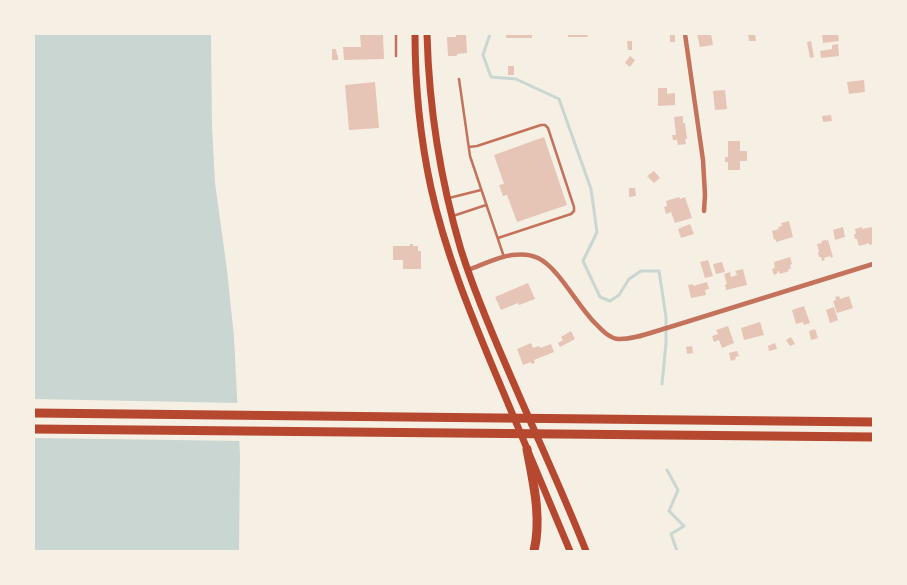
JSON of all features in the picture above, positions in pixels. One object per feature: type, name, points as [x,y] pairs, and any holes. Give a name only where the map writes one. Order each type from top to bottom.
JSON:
[{"type":"highway","points":[[34,413],[873,422]]},
{"type":"highway","points":[[34,429],[873,437]]},
{"type":"highway","points":[[527,448],[537,510],[537,536],[534,551]]},
{"type":"main road","points":[[415,34],[416,81],[422,142],[437,212],[456,274],[484,348],[570,551]]},
{"type":"main road","points":[[427,34],[432,110],[438,155],[447,199],[468,270],[492,332],[586,551]]},
{"type":"street","points":[[686,34],[703,160],[704,211]]},
{"type":"street","points":[[468,270],[511,255],[535,257],[544,262],[561,279],[592,320],[610,336],[620,339],[670,327],[873,264]]},
{"type":"lane","points":[[396,34],[396,56]]},
{"type":"lane","points":[[459,79],[470,156],[504,257]]},
{"type":"lane","points":[[469,147],[546,125],[574,207],[574,211],[571,214],[498,238]]},
{"type":"lane","points":[[447,199],[481,190]]},
{"type":"lane","points":[[452,217],[487,205]]},
{"type":"lane","points":[[456,274],[468,270]]},
{"type":"shaded area","points":[[34,34],[211,34],[215,183],[234,337],[240,455],[239,551],[34,551]]},
{"type":"pier","points":[[34,399],[240,403],[242,441],[34,438]]},
{"type":"building","points":[[360,34],[383,34],[384,59],[344,60],[343,47],[361,47]]},
{"type":"building","points":[[456,34],[466,34],[467,53],[448,56],[447,37],[456,37]]},
{"type":"building","points":[[506,34],[532,34],[532,38],[506,38]]},
{"type":"building","points":[[568,34],[587,34],[588,37],[568,37]]},
{"type":"building","points":[[670,34],[675,34],[675,42],[670,42]]},
{"type":"building","points":[[697,34],[711,34],[713,45],[700,47]]},
{"type":"building","points":[[748,34],[755,34],[756,41],[749,41]]},
{"type":"building","points":[[822,34],[838,34],[839,41],[823,43]]},
{"type":"building","points":[[627,41],[632,41],[632,50],[628,50]]},
{"type":"building","points":[[811,41],[814,57],[810,58],[807,42]]},
{"type":"building","points":[[838,44],[839,56],[821,58],[820,51],[832,49],[832,45]]},
{"type":"building","points":[[332,49],[336,49],[338,60],[332,60]]},
{"type":"building","points":[[630,56],[635,60],[630,67],[625,63]]},
{"type":"building","points":[[508,66],[514,66],[514,75],[508,75]]},
{"type":"building","points":[[864,80],[865,92],[849,94],[847,82]]},
{"type":"building","points":[[375,82],[379,128],[349,130],[345,85]]},
{"type":"building","points":[[658,88],[667,88],[667,94],[675,93],[675,105],[658,106]]},
{"type":"building","points":[[725,90],[727,109],[715,110],[713,91]]},
{"type":"building","points":[[831,115],[832,121],[823,122],[822,116]]},
{"type":"building","points":[[683,116],[687,139],[685,139],[686,144],[678,145],[677,140],[673,140],[672,135],[676,135],[674,117]]},
{"type":"building","points":[[544,137],[567,205],[517,222],[507,195],[503,196],[499,185],[504,184],[494,155]]},
{"type":"building","points":[[728,141],[740,141],[740,151],[747,151],[747,161],[740,161],[740,170],[728,170],[728,162],[725,162],[725,157],[728,157]]},
{"type":"building","points":[[654,171],[660,178],[654,183],[647,176]]},
{"type":"building","points":[[629,188],[635,188],[636,196],[629,197]]},
{"type":"building","points":[[679,197],[680,199],[685,197],[692,218],[675,223],[671,212],[666,214],[664,207],[667,206],[666,201]]},
{"type":"building","points":[[789,221],[793,237],[776,242],[772,231],[779,229],[778,227],[782,226],[781,223]]},
{"type":"building","points":[[690,224],[694,234],[681,238],[678,229]]},
{"type":"building","points":[[843,227],[845,237],[835,240],[833,230]]},
{"type":"building","points":[[862,227],[862,229],[872,227],[873,244],[869,245],[869,243],[859,246],[854,234],[856,234],[855,229]]},
{"type":"building","points":[[828,240],[833,257],[824,258],[825,260],[822,261],[821,257],[819,257],[817,244]]},
{"type":"building","points":[[410,244],[418,246],[418,251],[421,251],[421,269],[403,269],[403,260],[393,260],[393,246],[410,246]]},
{"type":"building","points":[[790,257],[791,269],[780,274],[779,271],[774,275],[772,269],[775,268],[774,262]]},
{"type":"building","points":[[708,260],[713,276],[705,278],[700,262]]},
{"type":"building","points":[[722,262],[725,272],[716,274],[713,264]]},
{"type":"building","points":[[743,269],[747,285],[726,290],[725,285],[727,284],[724,274],[730,272],[731,277],[737,275],[735,271]]},
{"type":"building","points":[[707,282],[709,289],[705,290],[706,295],[691,298],[688,285],[693,284],[693,286]]},
{"type":"building","points":[[528,283],[535,299],[501,310],[495,297]]},
{"type":"building","points":[[839,296],[840,299],[849,296],[853,308],[837,313],[833,301],[836,300],[835,297]]},
{"type":"building","points":[[804,306],[810,323],[804,325],[803,322],[796,324],[792,310]]},
{"type":"building","points":[[834,307],[838,320],[830,323],[826,310]]},
{"type":"building","points":[[760,322],[764,335],[744,340],[741,328]]},
{"type":"building","points":[[728,326],[734,343],[722,348],[719,340],[714,342],[712,336],[718,334],[716,330]]},
{"type":"building","points":[[815,329],[818,338],[811,340],[809,331]]},
{"type":"building","points":[[571,331],[575,339],[560,347],[558,343],[563,340],[561,337]]},
{"type":"building","points":[[791,337],[795,344],[790,346],[786,340]]},
{"type":"building","points":[[531,343],[533,348],[539,346],[540,348],[551,344],[554,352],[534,360],[535,363],[531,364],[531,362],[523,365],[517,349]]},
{"type":"building","points":[[775,343],[777,349],[769,351],[768,346]]},
{"type":"building","points":[[692,346],[693,353],[687,354],[686,347]]},
{"type":"building","points":[[737,351],[739,356],[731,361],[729,353]]},
{"type":"waterway","points":[[490,34],[483,55],[491,77],[516,79],[559,99],[591,189],[597,232],[583,261],[600,297],[610,301],[619,295],[629,279],[641,271],[659,271],[666,317],[666,343],[662,384]]},
{"type":"waterway","points":[[667,470],[678,490],[669,511],[684,526],[671,534],[677,551]]}]
